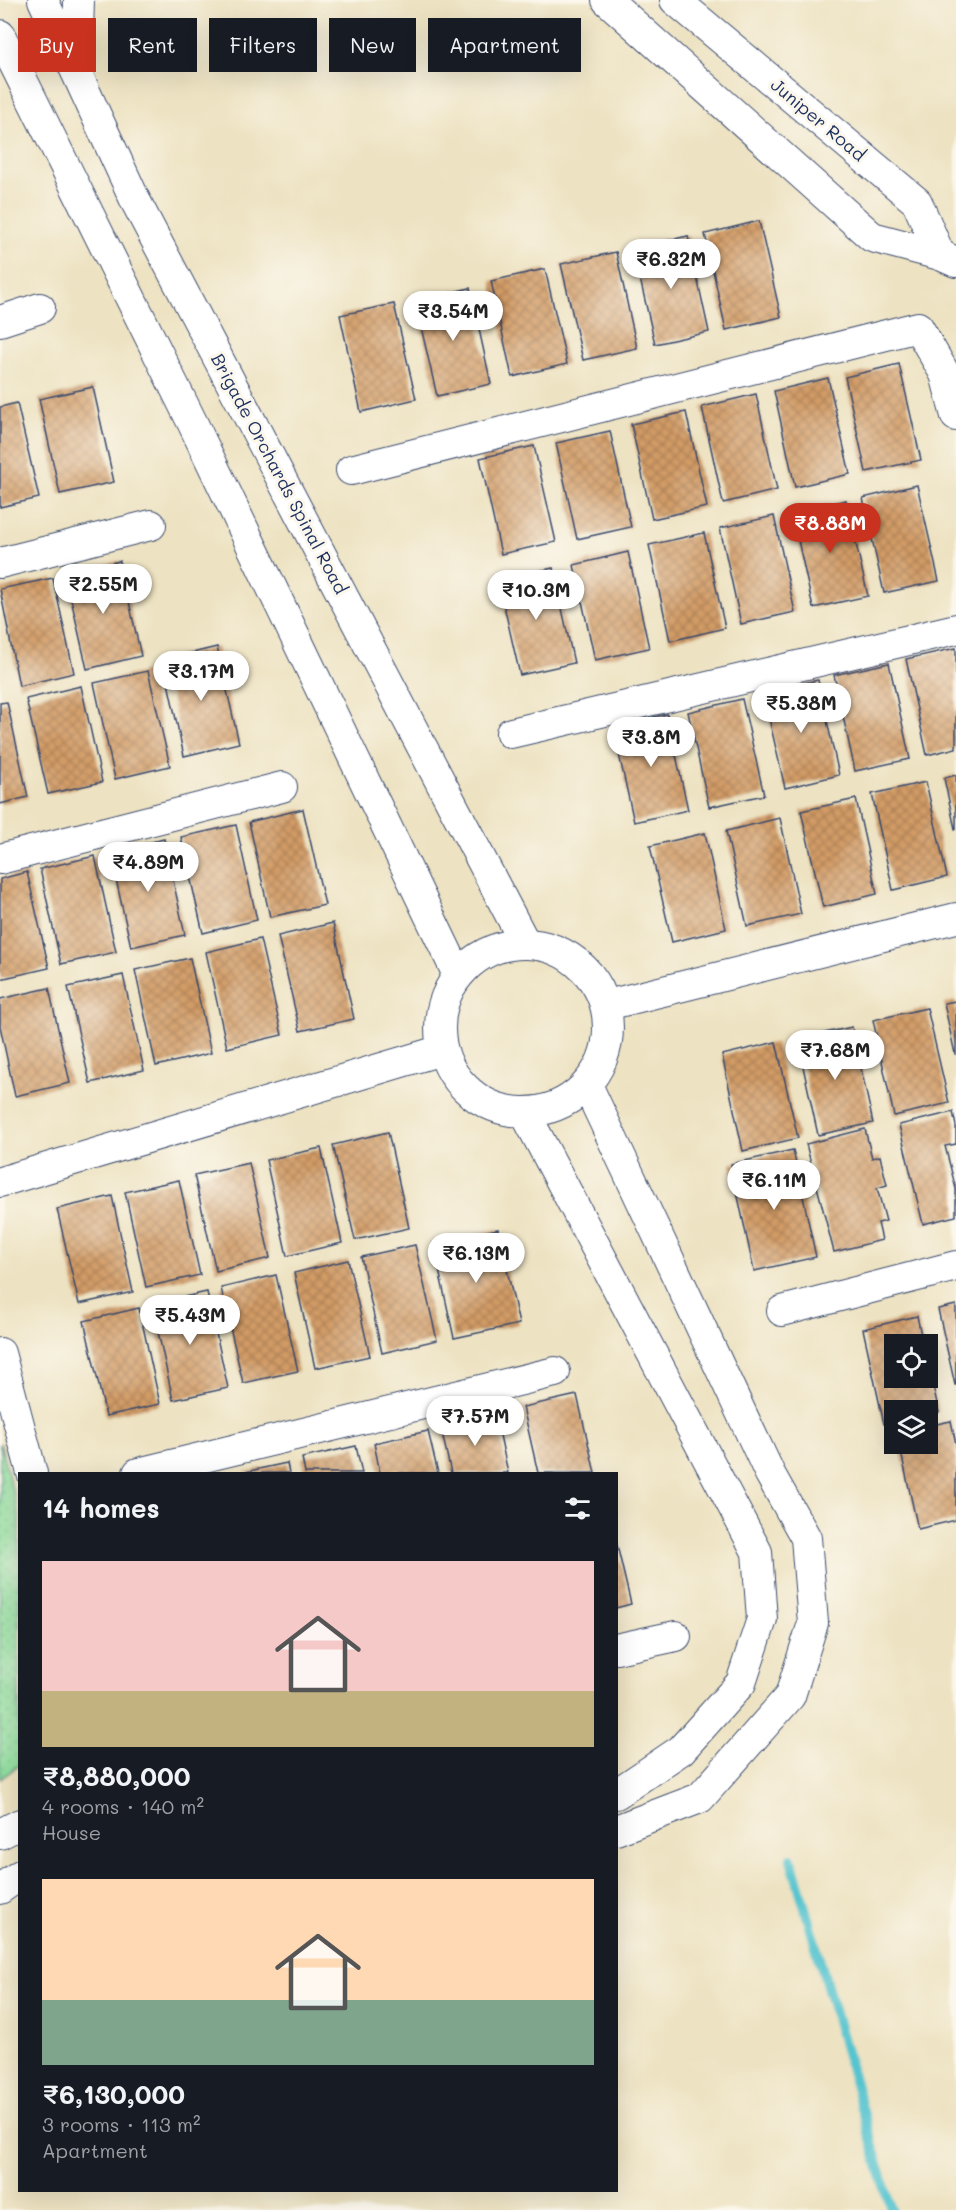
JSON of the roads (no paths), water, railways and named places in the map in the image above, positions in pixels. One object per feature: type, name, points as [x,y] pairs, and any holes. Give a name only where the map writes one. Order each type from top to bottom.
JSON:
[{"type":"street","name":"Brigade Orchards Spinal Road","points":[[43,0],[136,202],[525,943]]},
{"type":"street","points":[[77,73],[79,0]]},
{"type":"street","points":[[607,0],[872,237],[948,259]]},
{"type":"street","name":"Juniper Road","points":[[675,0],[917,202],[948,259]]},
{"type":"street","points":[[0,35],[13,86],[193,424],[458,975]]},
{"type":"street","points":[[0,321],[40,308]]},
{"type":"street","points":[[351,470],[918,327],[945,374],[956,416]]},
{"type":"street","points":[[0,563],[151,525]]},
{"type":"street","points":[[511,733],[956,629]]},
{"type":"street","points":[[0,859],[282,787]]},
{"type":"street","points":[[607,1005],[956,918]]},
{"type":"street","points":[[525,943],[553,947],[576,960],[595,980],[607,1005],[609,1033],[602,1061],[587,1085],[569,1100],[548,1109],[525,1113],[498,1109],[473,1096],[454,1076],[442,1050],[440,1024],[445,998],[458,975],[477,958],[500,946],[525,943]]},
{"type":"street","points":[[0,1182],[442,1050]]},
{"type":"street","points":[[587,1085],[770,1474],[806,1538],[813,1623],[790,1696],[700,1798],[618,1829]]},
{"type":"street","points":[[525,1113],[757,1552],[762,1619],[741,1683],[681,1750],[618,1793]]},
{"type":"street","points":[[782,1311],[956,1266]]},
{"type":"street","points":[[0,1353],[32,1472]]},
{"type":"street","points":[[142,1472],[555,1372]]},
{"type":"street","points":[[618,1648],[676,1636]]},
{"type":"street","points":[[0,1834],[18,1825]]},
{"type":"street","points":[[0,1890],[18,1876]]},
{"type":"waterway","points":[[791,1859],[891,2210]]}]
